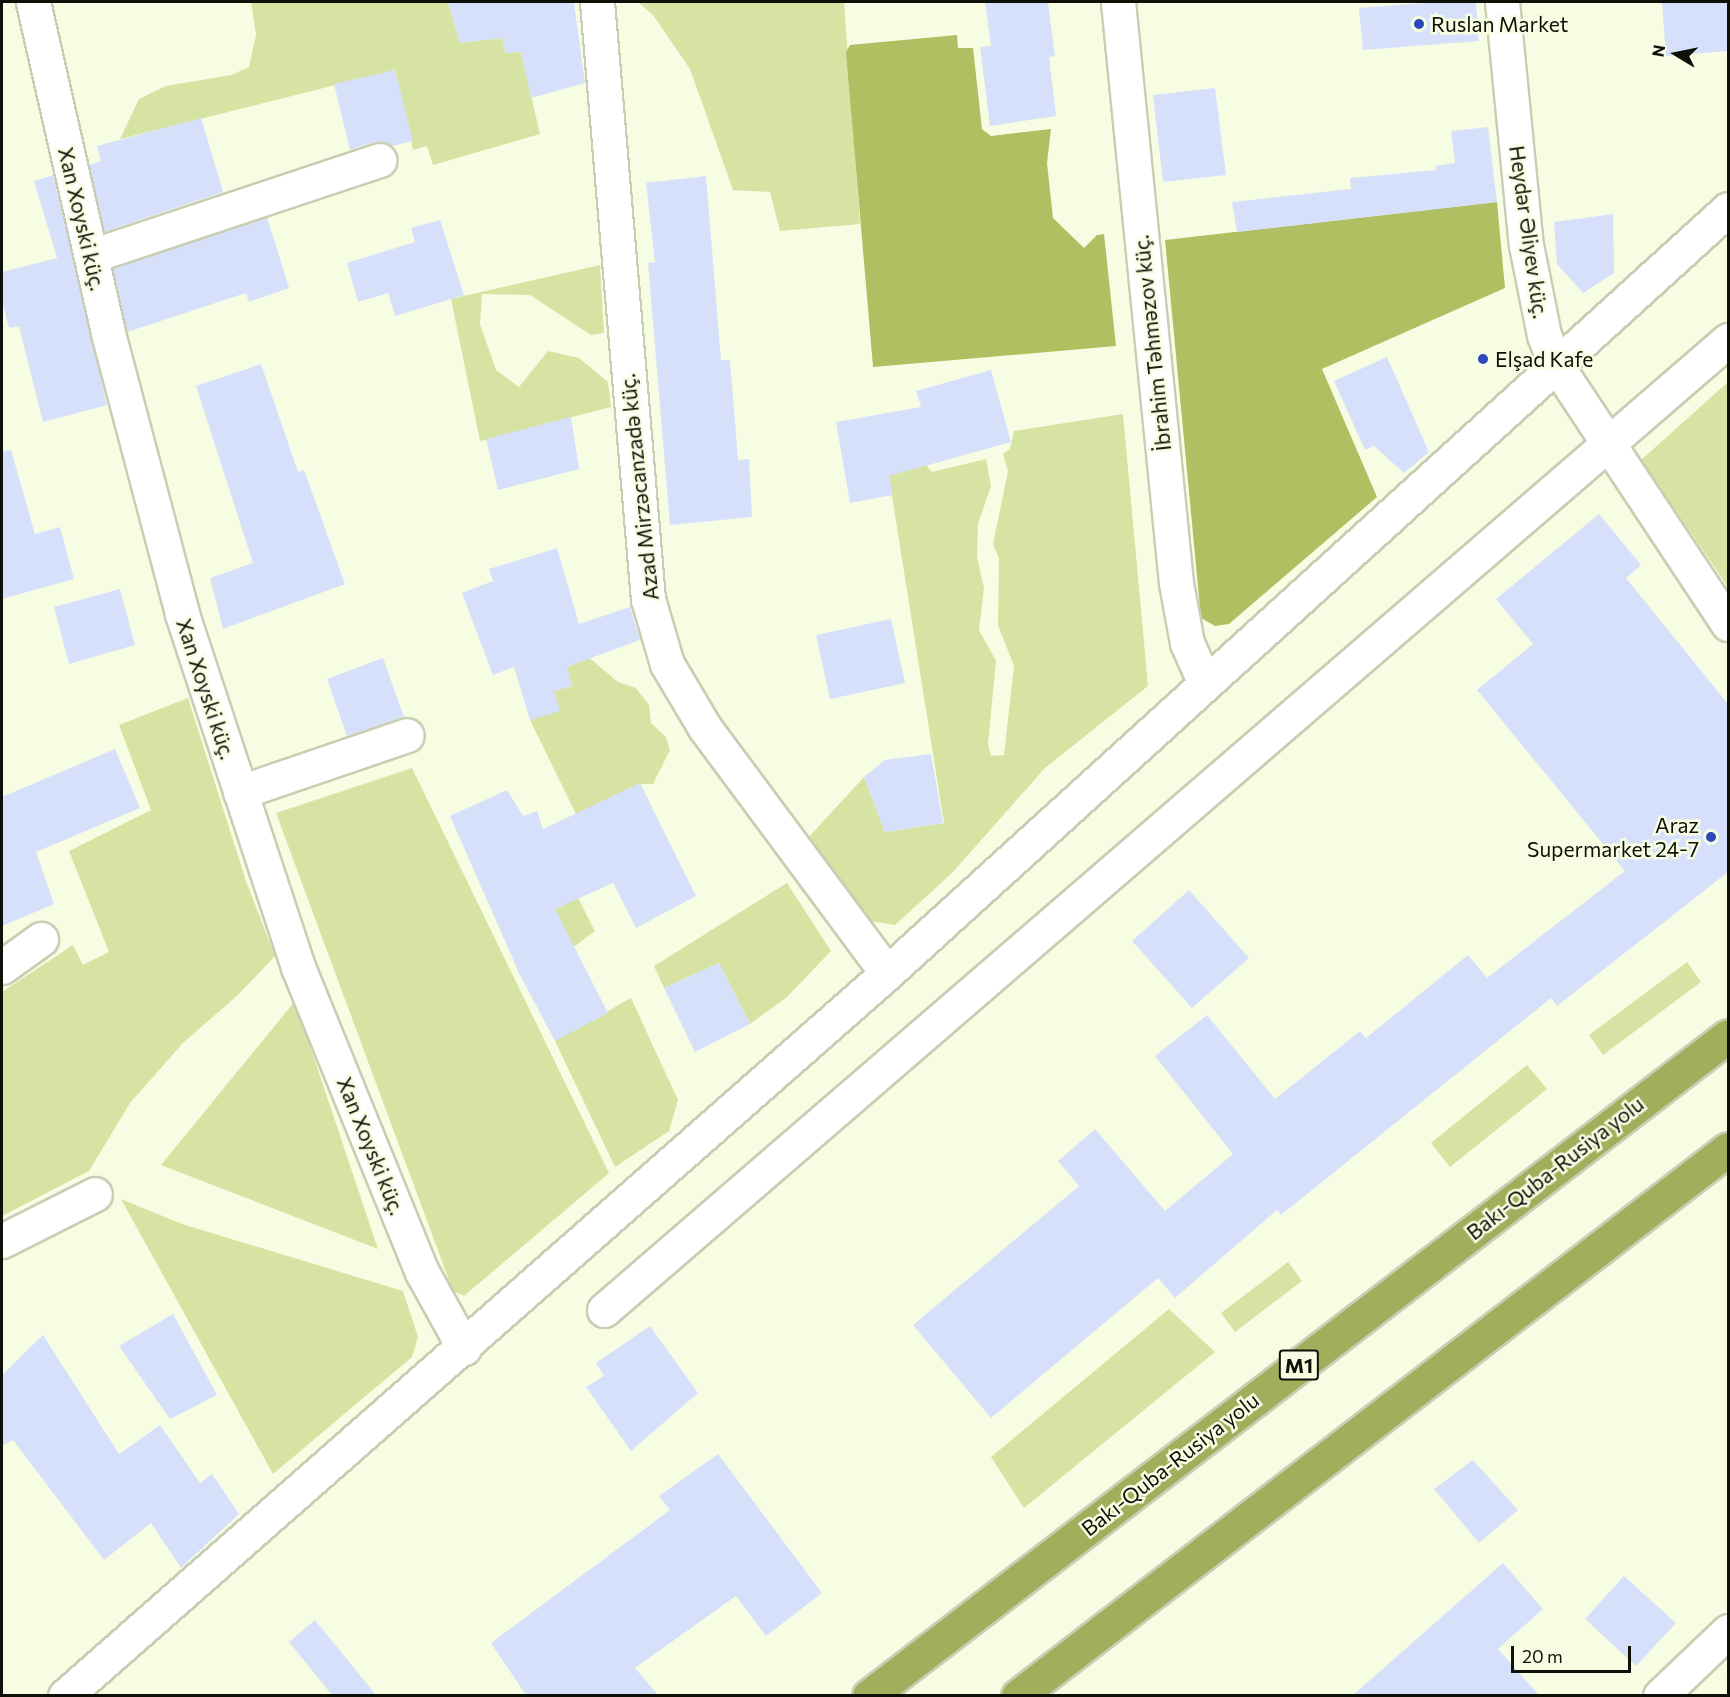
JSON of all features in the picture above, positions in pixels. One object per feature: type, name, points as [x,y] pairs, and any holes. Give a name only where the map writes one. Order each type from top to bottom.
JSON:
[{"type":"highway","name":"Bakı-Quba-Rusiya yolu","points":[[869,1695],[1728,1036]]},
{"type":"highway","points":[[1031,1691],[1728,1149]]},
{"type":"street","name":"Xan Xoyski küç.","points":[[33,2],[91,256],[182,614],[303,978],[422,1272],[464,1348]]},
{"type":"street","name":"Azad Mirzəcanzadə küç.","points":[[597,2],[606,78],[638,518],[648,599],[667,663],[705,728],[887,973]]},
{"type":"street","name":"İbrahim Təhməzov küç.","points":[[1118,2],[1176,583],[1187,643],[1204,681]]},
{"type":"street","name":"Heydər Əliyev küç.","points":[[1502,2],[1526,245],[1544,335],[1555,363],[1728,624]]},
{"type":"street","points":[[91,256],[379,160]]},
{"type":"street","points":[[65,1695],[464,1348],[887,973],[1204,681],[1728,209]]},
{"type":"street","points":[[604,1310],[1608,446],[1728,340]]},
{"type":"street","points":[[240,792],[407,735]]},
{"type":"street","points":[[2,967],[40,939]]},
{"type":"street","points":[[2,1241],[95,1194]]},
{"type":"street","points":[[1660,1695],[1728,1631]]},
{"type":"green space","points":[[251,2],[448,2],[460,43],[502,38],[506,53],[521,52],[540,134],[433,165],[427,146],[413,150],[395,70],[120,139],[139,99],[166,86],[231,75],[249,67],[256,35]]},
{"type":"green space","points":[[638,2],[844,2],[860,224],[780,231],[770,192],[733,190],[690,69],[653,15]]},
{"type":"green space","points":[[957,35],[958,48],[973,48],[982,129],[991,136],[1051,129],[1047,163],[1053,218],[1084,248],[1097,235],[1104,234],[1116,346],[873,367],[846,52],[850,45]]},
{"type":"green space","points":[[1497,202],[1505,288],[1322,369],[1377,497],[1229,624],[1215,626],[1201,618],[1165,240]]},
{"type":"green space","points":[[600,265],[604,333],[591,335],[530,295],[482,294],[480,324],[496,370],[519,387],[548,351],[579,358],[608,382],[611,407],[480,441],[451,299]]},
{"type":"green space","points":[[1728,382],[1728,587],[1641,460]]},
{"type":"green space","points":[[1123,414],[1148,686],[1045,768],[952,873],[895,925],[870,921],[806,840],[864,777],[885,832],[944,823],[888,471],[926,465],[932,472],[986,459],[991,486],[978,524],[977,557],[984,588],[979,630],[996,661],[988,744],[991,756],[1004,755],[1014,666],[998,625],[999,559],[993,544],[1008,471],[1003,454],[1010,449],[1014,431]]},
{"type":"green space","points":[[572,649],[592,660],[618,682],[636,688],[649,705],[651,723],[666,737],[670,750],[653,784],[640,784],[576,814],[530,720],[554,691],[572,686],[562,651]]},
{"type":"green space","points":[[188,698],[246,881],[275,956],[238,995],[183,1043],[130,1103],[89,1171],[2,1216],[2,992],[73,945],[83,965],[109,952],[69,851],[151,810],[119,725]]},
{"type":"green space","points":[[412,768],[609,1173],[464,1296],[453,1291],[276,813]]},
{"type":"green space","points":[[787,883],[831,951],[787,997],[750,1024],[719,963],[664,988],[654,966]]},
{"type":"green space","points":[[578,898],[595,931],[575,946],[520,975],[503,932]]},
{"type":"green space","points":[[1687,962],[1701,982],[1603,1055],[1589,1035]]},
{"type":"green space","points":[[631,998],[678,1100],[669,1131],[615,1167],[555,1041]]},
{"type":"green space","points":[[295,1001],[378,1249],[161,1165]]},
{"type":"green space","points":[[1527,1065],[1547,1089],[1450,1167],[1431,1143]]},
{"type":"green space","points":[[121,1199],[182,1224],[403,1291],[418,1337],[412,1357],[273,1474]]},
{"type":"green space","points":[[1288,1262],[1302,1281],[1235,1332],[1221,1313]]},
{"type":"green space","points":[[1169,1309],[1215,1352],[1024,1508],[991,1457]]},
{"type":"building","points":[[448,2],[574,2],[585,83],[531,98],[521,52],[505,53],[502,38],[460,43]]},
{"type":"building","points":[[985,2],[1048,2],[1055,56],[1049,57],[1056,116],[990,126],[980,47],[991,46]]},
{"type":"building","name":"Ruslan Market","points":[[1436,2],[1476,2],[1479,41],[1363,50],[1359,8]]},
{"type":"building","points":[[1662,2],[1727,2],[1728,51],[1666,56]]},
{"type":"building","points":[[395,70],[413,141],[392,146],[374,142],[350,150],[334,84]]},
{"type":"building","points":[[1215,88],[1226,175],[1163,182],[1153,95]]},
{"type":"building","points":[[201,118],[223,192],[104,232],[89,165],[101,161],[97,146]]},
{"type":"building","points":[[1488,127],[1497,202],[1237,232],[1232,202],[1351,189],[1350,178],[1436,170],[1435,166],[1455,163],[1451,131]]},
{"type":"building","points":[[53,175],[107,405],[43,422],[19,326],[9,328],[2,300],[2,272],[57,258],[34,181]]},
{"type":"building","points":[[706,176],[721,360],[730,360],[738,460],[749,459],[752,517],[670,525],[648,263],[655,262],[646,183]]},
{"type":"building","points":[[1613,214],[1614,273],[1583,293],[1557,264],[1554,222]]},
{"type":"building","points":[[267,217],[289,288],[249,302],[246,293],[127,332],[113,269]]},
{"type":"building","points":[[440,220],[464,295],[395,316],[388,293],[358,302],[347,263],[415,242],[411,228]]},
{"type":"building","points":[[1387,357],[1429,452],[1404,473],[1374,446],[1365,450],[1334,381]]},
{"type":"building","points":[[261,364],[298,472],[304,470],[345,584],[223,629],[210,578],[253,563],[196,386]]},
{"type":"building","points":[[991,370],[1011,442],[889,476],[893,495],[850,503],[836,422],[921,407],[916,391]]},
{"type":"building","points":[[571,417],[579,469],[498,490],[486,439]]},
{"type":"building","points":[[11,450],[35,534],[60,527],[74,579],[2,599],[2,451]]},
{"type":"building","points":[[1599,514],[1641,565],[1626,578],[1728,704],[1728,872],[1557,1006],[1551,998],[1281,1215],[1277,1210],[1175,1298],[1158,1278],[991,1418],[913,1325],[1079,1186],[1058,1161],[1095,1129],[1165,1211],[1233,1154],[1155,1056],[1207,1015],[1275,1099],[1360,1031],[1366,1038],[1468,955],[1487,978],[1625,871],[1477,690],[1533,644],[1496,599]]},
{"type":"building","points":[[557,548],[579,624],[630,607],[640,640],[567,667],[572,686],[554,691],[560,711],[530,720],[514,667],[493,675],[462,593],[493,581],[489,569]]},
{"type":"building","points":[[120,589],[135,645],[69,664],[54,607]]},
{"type":"building","points":[[891,619],[905,683],[830,699],[816,635]]},
{"type":"building","points":[[383,658],[404,717],[347,736],[327,679]]},
{"type":"building","points":[[115,749],[140,808],[36,852],[54,904],[2,926],[2,797]]},
{"type":"building","points":[[931,754],[943,823],[885,832],[864,777],[885,760]]},
{"type":"building","points":[[640,783],[696,896],[636,928],[613,883],[555,909],[608,1013],[555,1041],[520,975],[450,816],[507,790],[523,816],[537,811],[543,829]]},
{"type":"building","points":[[1189,890],[1249,958],[1192,1008],[1132,941]]},
{"type":"building","points":[[719,963],[750,1024],[695,1052],[664,988]]},
{"type":"building","points":[[173,1314],[217,1395],[170,1419],[119,1346]]},
{"type":"building","points":[[650,1326],[698,1393],[631,1451],[586,1387],[604,1376],[596,1363]]},
{"type":"building","points":[[43,1335],[119,1454],[160,1425],[200,1483],[212,1474],[239,1514],[181,1568],[151,1523],[104,1560],[13,1440],[2,1446],[2,1375]]},
{"type":"building","points":[[718,1454],[822,1593],[766,1636],[736,1596],[635,1668],[658,1695],[526,1695],[491,1643],[670,1510],[659,1496]]},
{"type":"building","points":[[1473,1460],[1518,1510],[1479,1543],[1434,1489]]},
{"type":"building","points":[[1503,1563],[1543,1609],[1498,1649],[1539,1695],[1353,1695]]},
{"type":"building","points":[[1624,1576],[1676,1623],[1636,1666],[1585,1619]]},
{"type":"building","points":[[315,1620],[376,1695],[332,1695],[289,1642]]},
{"type":"place","name":"Ruslan Market","points":[[1419,24]]},
{"type":"place","name":"Elşad Kafe","points":[[1483,359]]},
{"type":"place","name":"Araz Supermarket 24-7","points":[[1711,837]]}]
